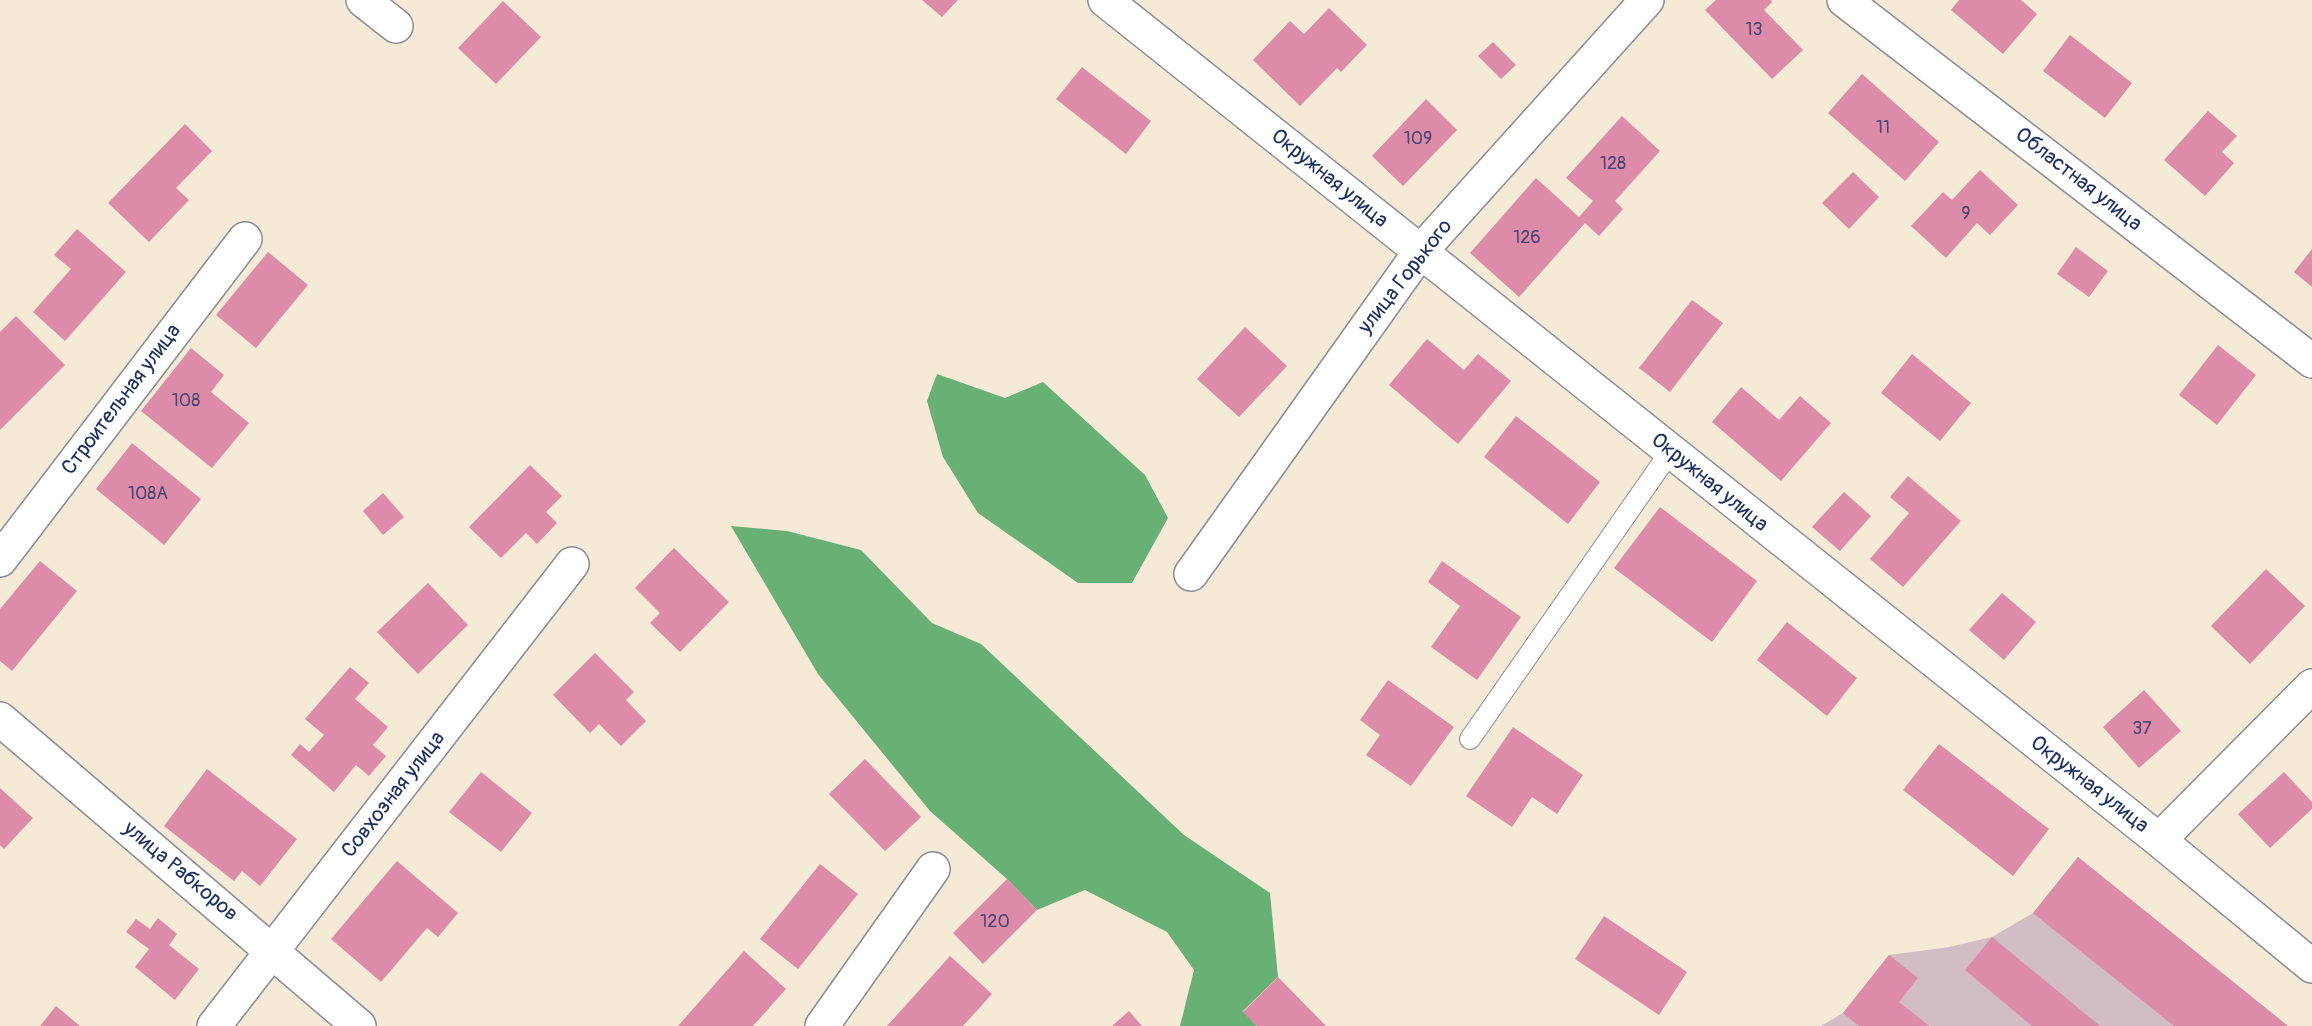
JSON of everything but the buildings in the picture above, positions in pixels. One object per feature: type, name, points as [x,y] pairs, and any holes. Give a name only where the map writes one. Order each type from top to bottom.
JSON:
[{"type":"street","points":[[363,0],[396,26]]},
{"type":"street","name":"Окружная улица","points":[[1105,0],[2159,840],[2312,966]]},
{"type":"street","name":"улица Горького","points":[[1191,574],[1420,252],[1647,0]]},
{"type":"street","name":"Областная улица","points":[[1844,0],[2312,361]]},
{"type":"street","name":"Строительная улица","points":[[0,560],[245,239]]},
{"type":"street","name":"Совхозная улица","points":[[214,1026],[572,564]]},
{"type":"street","points":[[2159,840],[2312,686]]},
{"type":"street","name":"улица Рабкоров","points":[[0,719],[359,1026]]},
{"type":"street","points":[[822,1026],[933,869]]},
{"type":"lane","points":[[1470,739],[1670,452]]},
{"type":"shaded area","points":[[2078,857],[2288,1026],[1821,1026],[1843,1013],[1889,955],[1949,947],[1992,937],[2033,913]]},
{"type":"green space","points":[[937,374],[1005,398],[1043,382],[1145,475],[1168,518],[1132,583],[1078,583],[978,513],[943,457],[927,401]]},
{"type":"green space","points":[[731,526],[787,531],[861,550],[932,623],[981,644],[1184,835],[1270,893],[1278,977],[1243,1011],[1257,1026],[1180,1026],[1194,970],[1167,932],[1085,890],[1037,910],[1007,879],[930,811],[818,674]]}]
